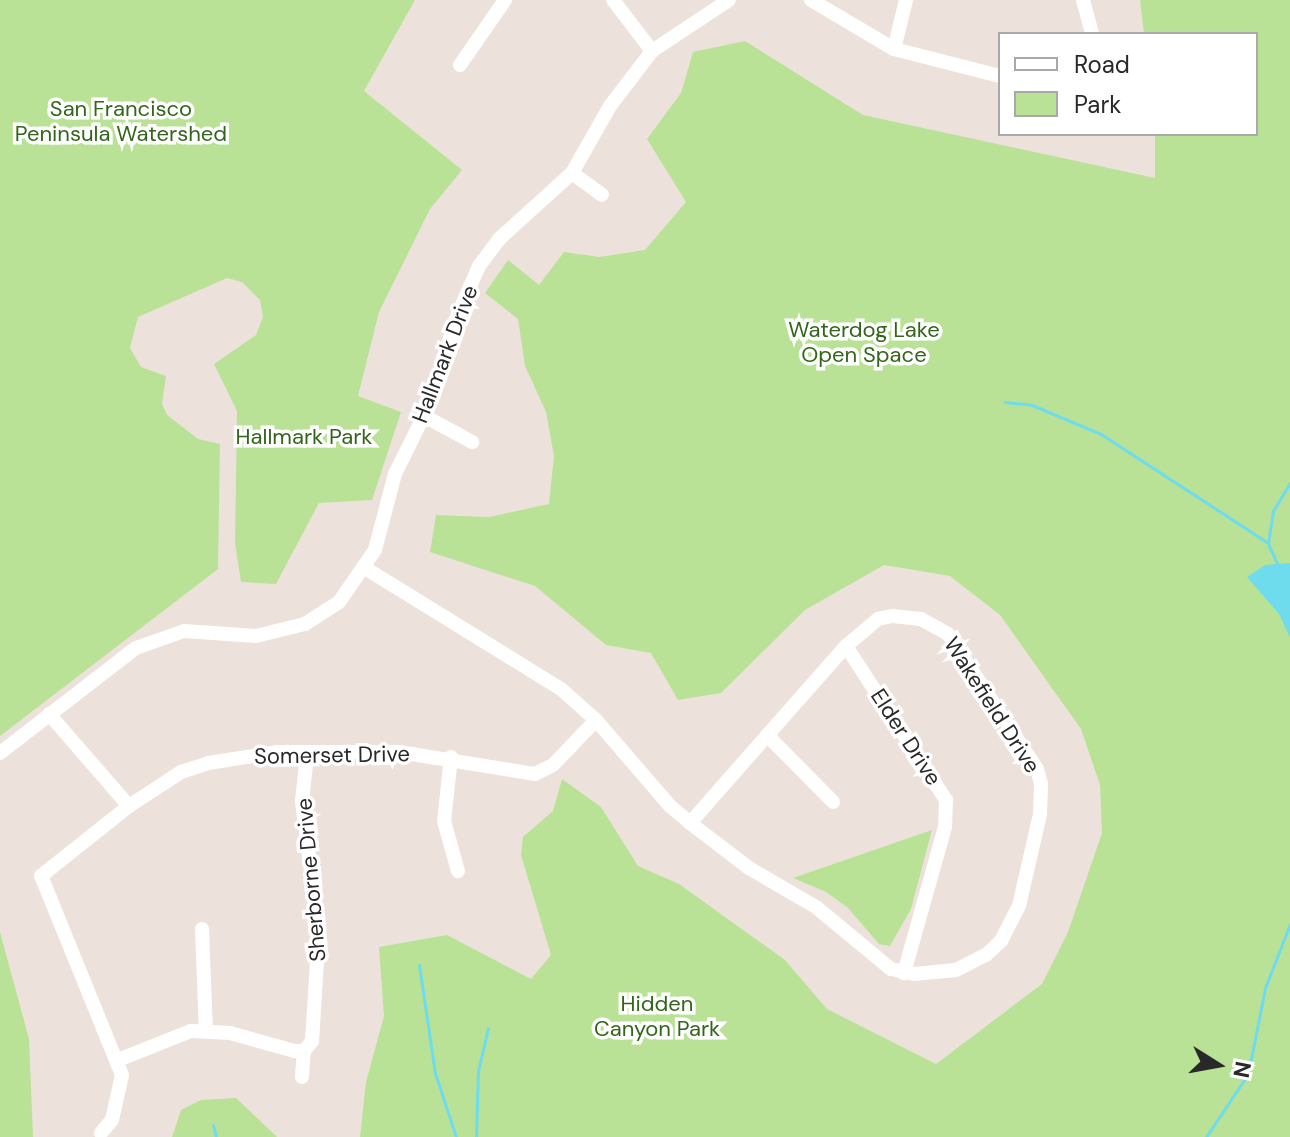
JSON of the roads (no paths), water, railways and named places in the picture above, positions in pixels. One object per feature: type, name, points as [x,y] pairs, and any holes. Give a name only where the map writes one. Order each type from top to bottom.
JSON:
[{"type":"street","points":[[460,65],[505,0]]},
{"type":"street","points":[[613,0],[652,51]]},
{"type":"street","name":"Hallmark Drive","points":[[0,753],[136,648],[184,631],[256,636],[305,624],[339,602],[365,568],[395,474],[424,416],[464,295],[479,266],[499,239],[572,173],[610,106],[652,51],[729,0]]},
{"type":"street","points":[[811,0],[894,49],[998,75]]},
{"type":"street","points":[[894,49],[906,0]]},
{"type":"street","points":[[1083,0],[1091,32]]},
{"type":"street","points":[[572,173],[602,195]]},
{"type":"street","points":[[424,416],[472,442]]},
{"type":"street","points":[[365,568],[520,660],[596,720],[690,823],[773,885],[816,907],[879,963],[904,973]]},
{"type":"street","name":"Wakefield Drive","points":[[690,823],[846,646],[878,619],[892,616],[921,619],[941,628],[1037,769],[1041,784],[1040,814],[1019,906],[1001,941],[986,955],[956,970],[904,973]]},
{"type":"street","name":"Elder Drive","points":[[846,646],[946,800],[945,827],[904,973]]},
{"type":"street","points":[[49,714],[129,806]]},
{"type":"street","name":"Somerset Drive","points":[[118,1060],[41,876],[129,806],[181,772],[208,763],[278,752],[307,755],[399,752],[451,757],[504,772],[535,774],[553,765],[596,720]]},
{"type":"street","points":[[767,735],[833,802]]},
{"type":"street","name":"Sherborne Drive","points":[[302,1077],[304,1051],[315,1028],[319,978],[317,895],[302,801],[307,755]]},
{"type":"street","points":[[451,757],[444,821],[458,871]]},
{"type":"street","points":[[202,929],[206,1031]]},
{"type":"street","points":[[101,1133],[120,1093],[118,1060],[165,1038],[206,1031],[304,1051]]},
{"type":"water","points":[[1290,563],[1290,638],[1279,614],[1247,577],[1265,565]]},
{"type":"waterway","points":[[1005,402],[1032,405],[1101,434],[1268,543]]},
{"type":"waterway","points":[[1279,568],[1268,543],[1273,511],[1290,483]]},
{"type":"waterway","points":[[1206,1137],[1248,1074],[1265,988],[1290,924]]},
{"type":"waterway","points":[[419,965],[435,1073],[456,1137]]},
{"type":"waterway","points":[[476,1137],[478,1071],[488,1028]]},
{"type":"waterway","points":[[213,1125],[216,1137]]},
{"type":"park label","name":"San Francisco Peninsula Watershed","points":[[121,120]]},
{"type":"park label","name":"Waterdog Lake Open Space","points":[[864,342]]},
{"type":"park label","name":"Hallmark Park","points":[[304,437]]},
{"type":"park label","name":"Hidden Canyon Park","points":[[657,1016]]}]
